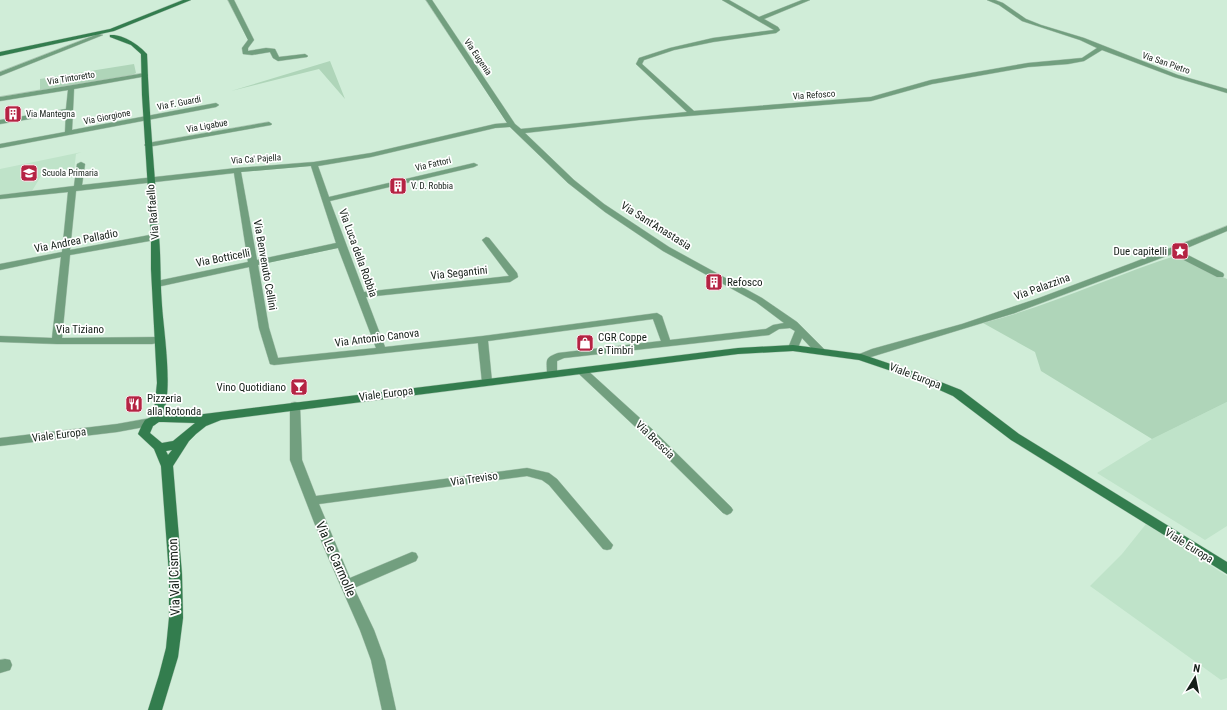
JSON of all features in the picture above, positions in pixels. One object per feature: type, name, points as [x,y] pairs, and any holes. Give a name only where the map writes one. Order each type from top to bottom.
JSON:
[{"type":"main road","points":[[103,34],[112,33],[138,20],[188,0]]},
{"type":"main road","points":[[120,35],[138,20]]},
{"type":"main road","name":"Via Raffaello","points":[[112,33],[120,35],[144,54],[146,118],[155,237],[155,269],[162,397],[158,415],[153,421]]},
{"type":"main road","points":[[0,54],[84,38]]},
{"type":"main road","name":"Viale Europa","points":[[153,421],[169,417],[220,416],[738,351],[793,348],[820,351],[861,357],[919,376],[957,393],[1015,437],[1227,569]]},
{"type":"main road","name":"Via Raffaello","points":[[162,397],[166,408],[177,418]]},
{"type":"main road","name":"Viale Europa","points":[[144,434],[159,447],[177,445],[205,421],[220,416]]},
{"type":"main road","points":[[168,466],[187,437],[189,426],[177,418]]},
{"type":"main road","points":[[144,434],[145,428],[153,421]]},
{"type":"main road","name":"Via Val Cismon","points":[[155,710],[162,689],[174,640],[177,596],[168,466],[159,447]]},
{"type":"street","points":[[231,0],[251,40],[245,48],[245,53],[248,54],[273,50],[275,57],[278,59],[305,56]]},
{"type":"street","name":"Via Eugenia","points":[[429,0],[512,124]]},
{"type":"street","points":[[693,114],[639,64],[639,62],[644,57],[672,49],[713,40],[766,33],[777,30],[776,28],[725,0]]},
{"type":"street","points":[[759,19],[807,0]]},
{"type":"street","name":"Via San Pietro","points":[[990,0],[1001,4],[1024,20],[1082,39],[1101,48],[1176,76],[1227,91]]},
{"type":"street","points":[[0,74],[84,38],[103,34]]},
{"type":"street","name":"Via Refosco","points":[[520,131],[639,118],[878,98],[931,82],[986,72],[1084,59],[1101,48]]},
{"type":"street","name":"Via Tintoretto","points":[[0,99],[144,75]]},
{"type":"street","points":[[68,133],[71,87]]},
{"type":"street","name":"Via F. Guardi","points":[[146,118],[216,105]]},
{"type":"street","points":[[0,122],[70,110]]},
{"type":"street","name":"Via Giorgione","points":[[0,146],[146,118]]},
{"type":"street","name":"Via Ligabue","points":[[148,145],[269,124]]},
{"type":"street","name":"Via Sant'Anastasia","points":[[512,124],[586,194],[645,236],[765,304],[797,327],[820,351]]},
{"type":"street","name":"Via Ca' Pajella","points":[[0,197],[237,170],[314,164],[372,155],[495,126],[512,124]]},
{"type":"street","points":[[57,341],[75,189],[81,164]]},
{"type":"street","name":"Via Luca della Robbia","points":[[314,164],[360,295],[381,349]]},
{"type":"street","name":"Via Fattori","points":[[326,200],[474,165]]},
{"type":"street","name":"Via Benvenuto Cellini","points":[[237,170],[264,328],[274,362]]},
{"type":"street","name":"Via Palazzina","points":[[861,357],[979,322],[1034,303],[1174,250],[1227,228]]},
{"type":"street","name":"Via Andrea Palladio","points":[[0,267],[155,237]]},
{"type":"street","name":"Via Segantini","points":[[360,295],[510,279],[514,277],[513,272],[486,240]]},
{"type":"street","name":"Via Botticelli","points":[[157,284],[253,265],[342,245]]},
{"type":"street","points":[[1174,250],[1220,275]]},
{"type":"street","name":"Via Antonio Canova","points":[[274,362],[482,339],[657,316],[667,344]]},
{"type":"street","points":[[552,374],[552,359],[562,355],[769,332],[776,327],[797,327],[793,348]]},
{"type":"street","name":"Via Tiziano","points":[[0,339],[57,341],[159,340]]},
{"type":"street","points":[[482,339],[487,382]]},
{"type":"street","name":"Via Brescia","points":[[582,371],[648,432],[727,510]]},
{"type":"street","name":"Via Le Carmolle","points":[[295,406],[294,438],[296,460],[311,501],[368,630],[378,660],[389,710]]},
{"type":"street","name":"Viale Europa","points":[[0,442],[118,428],[153,421]]},
{"type":"street","name":"Viale Europa","points":[[118,428],[144,434]]},
{"type":"street","name":"Via Treviso","points":[[311,501],[528,472],[545,476],[553,482],[607,544]]},
{"type":"street","points":[[347,585],[412,557]]},
{"type":"shaded area","points":[[330,61],[345,99],[319,69],[231,91]]},
{"type":"shaded area","points":[[134,64],[136,73],[132,75],[40,90],[40,79]]},
{"type":"shaded area","name":"Scuola Primaria","points":[[82,152],[76,154],[74,171],[41,176],[32,191],[0,195],[0,169]]},
{"type":"shaded area","points":[[1178,255],[1227,279],[1227,402],[1152,439],[1041,371],[1035,352],[983,323],[1057,300],[1153,263]]},
{"type":"shaded area","points":[[1227,402],[1227,526],[1205,540],[1097,473],[1152,439]]},
{"type":"shaded area","points":[[1146,524],[1227,576],[1227,678],[1221,680],[1090,586],[1122,554]]},
{"type":"place","name":"Via Mantegna","points":[[13,114]]},
{"type":"place","name":"Scuola Primaria","points":[[29,173]]},
{"type":"place","name":"V. D. Robbia","points":[[398,186]]},
{"type":"place","name":"Due capitelli","points":[[1180,251]]},
{"type":"place","name":"Refosco","points":[[714,282]]},
{"type":"place","name":"CGR Coppe e Timbri","points":[[585,343]]},
{"type":"place","name":"Vino Quotidiano","points":[[299,387]]},
{"type":"place","name":"Pizzeria alla Rotonda","points":[[134,404]]}]
